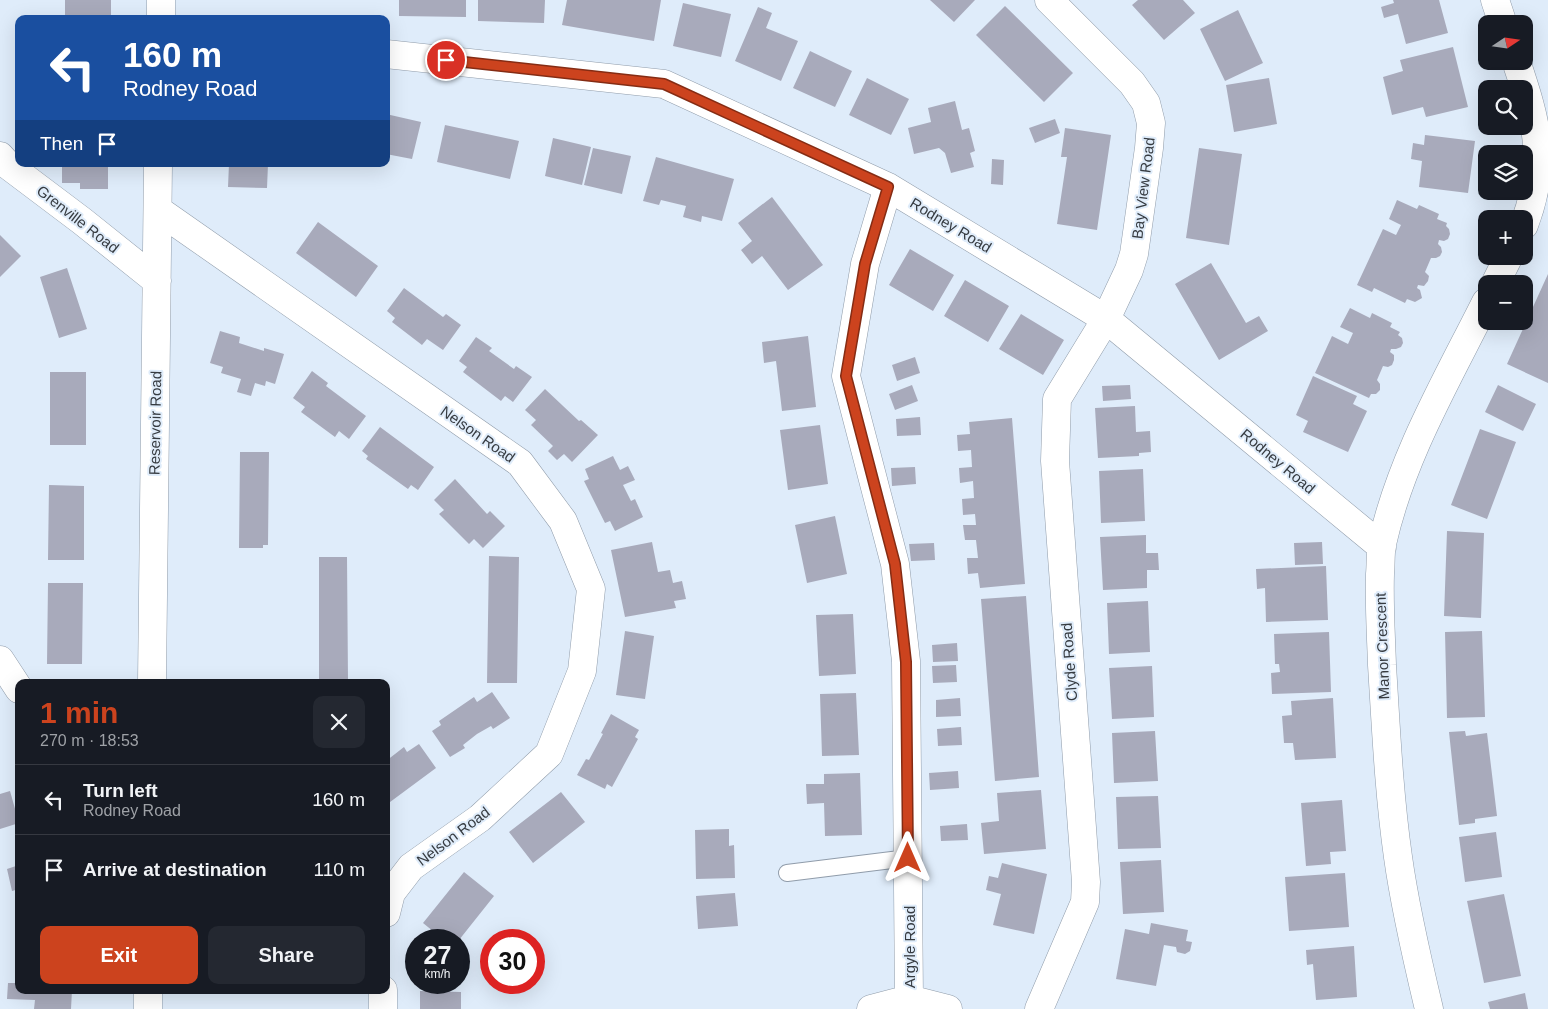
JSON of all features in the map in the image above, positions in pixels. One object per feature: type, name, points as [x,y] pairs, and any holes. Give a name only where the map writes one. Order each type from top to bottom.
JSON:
[{"type":"street","points":[[160,15],[161,0]]},
{"type":"street","name":"Bay View Road","points":[[1050,0],[1132,83],[1146,103],[1151,123],[1134,254],[1129,270],[1106,319]]},
{"type":"street","points":[[1495,0],[1500,15]]},
{"type":"street","name":"Rodney Road","points":[[390,54],[664,84],[888,187],[1106,319],[1382,547]]},
{"type":"street","points":[[1519,70],[1537,132],[1539,168],[1530,210]]},
{"type":"street","name":"Grenville Road","points":[[0,156],[9,166],[157,281]]},
{"type":"street","name":"Reservoir Road","points":[[152,679],[158,167]]},
{"type":"street","name":"Argyle Road","points":[[888,187],[865,264],[846,376],[895,564],[906,662],[909,999]]},
{"type":"street","name":"Nelson Road","points":[[158,210],[520,463],[563,521],[591,590],[582,671],[549,754],[480,818],[411,867],[390,897]]},
{"type":"street","name":"Manor Crescent","points":[[1429,1009],[1413,945],[1400,867],[1392,795],[1386,730],[1379,604],[1382,547],[1393,503],[1411,456],[1478,318]]},
{"type":"street","name":"Clyde Road","points":[[1039,1009],[1085,902],[1086,882],[1055,462],[1057,399],[1106,319]]},
{"type":"street","points":[[0,660],[15,682]]},
{"type":"street","points":[[148,994],[148,1009]]},
{"type":"street","points":[[383,994],[383,1009]]},
{"type":"street","points":[[871,1009],[909,999],[948,1009]]},
{"type":"lane","points":[[787,873],[908,858]]},
{"type":"building","points":[[65,0],[111,0],[111,15],[65,15]]},
{"type":"building","points":[[399,0],[466,0],[466,17],[399,16]]},
{"type":"building","points":[[478,0],[545,0],[544,23],[478,21]]},
{"type":"building","points":[[567,0],[661,0],[654,41],[562,25]]},
{"type":"building","points":[[930,0],[975,0],[954,22]]},
{"type":"building","points":[[1138,0],[1183,0],[1195,13],[1164,40],[1132,5]]},
{"type":"building","points":[[1393,0],[1439,0],[1448,33],[1406,44],[1398,14],[1384,18],[1381,7],[1394,3]]},
{"type":"building","points":[[683,3],[731,14],[721,57],[673,46]]},
{"type":"building","points":[[1005,6],[1073,73],[1044,102],[976,35]]},
{"type":"building","points":[[758,7],[772,13],[766,28],[798,41],[781,81],[735,61]]},
{"type":"building","points":[[1238,10],[1263,63],[1225,81],[1200,29]]},
{"type":"building","points":[[1453,47],[1468,107],[1426,117],[1423,107],[1392,115],[1383,77],[1403,71],[1400,60]]},
{"type":"building","points":[[810,51],[852,71],[835,107],[793,88]]},
{"type":"building","points":[[867,78],[909,99],[891,135],[849,115]]},
{"type":"building","points":[[1269,78],[1277,124],[1234,132],[1226,85]]},
{"type":"building","points":[[955,101],[962,130],[969,128],[975,151],[970,153],[974,167],[951,173],[945,153],[939,148],[914,154],[908,128],[931,122],[928,108]]},
{"type":"building","points":[[390,115],[421,122],[412,159],[390,155]]},
{"type":"building","points":[[1055,119],[1060,133],[1035,143],[1029,128]]},
{"type":"building","points":[[445,125],[519,141],[510,179],[437,162]]},
{"type":"building","points":[[1065,128],[1111,135],[1097,230],[1057,224],[1067,157],[1061,157]]},
{"type":"building","points":[[1425,135],[1475,141],[1468,193],[1419,187],[1422,161],[1411,159],[1413,143],[1424,145]]},
{"type":"building","points":[[553,138],[591,147],[582,185],[545,176]]},
{"type":"building","points":[[593,148],[631,156],[622,194],[584,185]]},
{"type":"building","points":[[1199,148],[1242,154],[1229,245],[1186,238]]},
{"type":"building","points":[[656,157],[734,179],[722,221],[702,216],[701,222],[683,217],[686,206],[661,200],[659,205],[643,201]]},
{"type":"building","points":[[992,159],[1004,160],[1003,185],[991,184]]},
{"type":"building","points":[[62,167],[108,167],[108,189],[80,189],[80,183],[62,183]]},
{"type":"building","points":[[229,167],[268,167],[267,188],[228,187]]},
{"type":"building","points":[[772,197],[823,265],[788,290],[762,256],[752,264],[741,250],[752,241],[738,223]]},
{"type":"building","points":[[1397,200],[1417,209],[1419,205],[1439,214],[1437,219],[1447,223],[1446,226],[1450,234],[1448,239],[1444,241],[1439,240],[1438,244],[1442,252],[1440,256],[1431,258],[1425,272],[1429,276],[1428,281],[1424,286],[1418,285],[1417,288],[1420,290],[1422,298],[1415,302],[1407,299],[1405,303],[1374,288],[1372,292],[1357,285],[1383,229],[1396,235],[1401,225],[1389,219]]},
{"type":"building","points":[[318,222],[378,266],[356,297],[296,253]]},
{"type":"building","points":[[0,235],[21,256],[0,277]]},
{"type":"building","points":[[910,249],[954,275],[933,311],[889,285]]},
{"type":"building","points":[[1211,263],[1246,323],[1259,316],[1268,331],[1219,360],[1175,284]]},
{"type":"building","points":[[67,268],[87,329],[59,338],[40,277]]},
{"type":"building","points":[[1548,274],[1548,383],[1507,364],[1522,330],[1533,330],[1533,307]]},
{"type":"building","points":[[965,280],[1009,306],[988,342],[944,316]]},
{"type":"building","points":[[404,288],[443,317],[446,314],[461,325],[443,350],[427,339],[422,345],[392,322],[395,318],[387,311]]},
{"type":"building","points":[[1350,308],[1370,318],[1372,313],[1392,323],[1390,327],[1400,332],[1398,335],[1402,338],[1403,343],[1401,347],[1391,349],[1390,352],[1394,355],[1392,365],[1388,367],[1383,366],[1377,380],[1380,384],[1380,390],[1376,394],[1371,394],[1369,398],[1315,373],[1332,336],[1348,344],[1353,333],[1340,327]]},
{"type":"building","points":[[1021,314],[1064,340],[1043,375],[999,349]]},
{"type":"building","points":[[220,331],[240,337],[239,343],[264,351],[264,348],[284,354],[275,384],[266,381],[265,386],[255,383],[251,396],[237,392],[241,379],[221,373],[223,367],[210,363]]},
{"type":"building","points":[[808,336],[816,407],[782,411],[776,361],[764,363],[762,342]]},
{"type":"building","points":[[476,337],[492,348],[489,351],[514,369],[516,366],[532,377],[513,402],[505,396],[501,401],[463,372],[467,367],[459,361]]},
{"type":"building","points":[[915,357],[920,373],[897,381],[892,365]]},
{"type":"building","points":[[312,371],[328,383],[326,386],[366,416],[349,439],[339,431],[335,437],[301,412],[305,407],[293,398]]},
{"type":"building","points":[[50,372],[86,372],[86,445],[50,445]]},
{"type":"building","points":[[1313,376],[1357,396],[1353,404],[1367,411],[1348,452],[1303,432],[1308,421],[1296,415]]},
{"type":"building","points":[[912,385],[918,401],[895,410],[889,394]]},
{"type":"building","points":[[1130,385],[1131,399],[1103,401],[1102,386]]},
{"type":"building","points":[[1498,385],[1536,404],[1523,431],[1485,412]]},
{"type":"building","points":[[545,389],[579,421],[581,420],[598,435],[572,462],[564,454],[557,460],[548,451],[553,446],[531,425],[536,420],[525,410]]},
{"type":"building","points":[[1135,406],[1136,432],[1150,431],[1151,452],[1139,453],[1139,456],[1098,458],[1095,408]]},
{"type":"building","points":[[920,417],[921,435],[897,436],[896,419]]},
{"type":"building","points":[[1012,418],[1025,584],[980,588],[978,573],[968,574],[967,558],[978,558],[976,540],[965,540],[963,525],[976,525],[975,514],[963,515],[962,499],[974,498],[973,481],[960,483],[959,468],[972,467],[971,450],[958,451],[957,435],[970,434],[969,422]]},
{"type":"building","points":[[820,425],[828,484],[788,490],[780,430]]},
{"type":"building","points":[[380,427],[434,467],[418,490],[411,485],[408,489],[366,459],[368,456],[362,451]]},
{"type":"building","points":[[1480,429],[1516,442],[1487,519],[1451,505]]},
{"type":"building","points":[[240,452],[269,452],[268,545],[263,545],[263,548],[239,548]]},
{"type":"building","points":[[613,456],[620,470],[628,466],[635,480],[623,485],[631,501],[635,499],[643,517],[615,531],[610,521],[605,523],[584,481],[589,479],[585,469]]},
{"type":"building","points":[[915,467],[916,484],[892,486],[891,468]]},
{"type":"building","points":[[1143,469],[1145,521],[1101,523],[1099,471]]},
{"type":"building","points":[[455,479],[487,514],[490,511],[505,526],[483,548],[474,539],[469,544],[439,514],[444,510],[434,500]]},
{"type":"building","points":[[49,485],[84,486],[84,560],[48,560]]},
{"type":"building","points":[[835,516],[847,574],[807,583],[795,525]]},
{"type":"building","points":[[1447,531],[1484,533],[1481,618],[1444,616]]},
{"type":"building","points":[[1146,535],[1146,553],[1158,553],[1159,570],[1147,570],[1147,588],[1103,590],[1100,537]]},
{"type":"building","points":[[652,542],[658,572],[670,570],[673,583],[682,581],[686,599],[674,601],[676,608],[625,617],[611,550]]},
{"type":"building","points":[[1322,542],[1323,564],[1295,565],[1294,543]]},
{"type":"building","points":[[934,543],[935,560],[911,561],[909,544]]},
{"type":"building","points":[[489,556],[519,557],[517,683],[487,683]]},
{"type":"building","points":[[319,557],[347,557],[348,679],[319,679]]},
{"type":"building","points":[[1326,566],[1328,620],[1266,622],[1265,588],[1257,589],[1256,569]]},
{"type":"building","points":[[48,583],[83,583],[82,664],[47,664]]},
{"type":"building","points":[[1026,596],[1039,777],[995,781],[981,599]]},
{"type":"building","points":[[1148,601],[1150,652],[1109,654],[1107,603]]},
{"type":"building","points":[[853,614],[856,674],[819,676],[816,615]]},
{"type":"building","points":[[625,631],[654,636],[645,699],[616,695]]},
{"type":"building","points":[[1482,631],[1485,717],[1447,718],[1445,632]]},
{"type":"building","points":[[1329,632],[1331,692],[1272,694],[1271,673],[1280,672],[1279,664],[1275,664],[1274,634]]},
{"type":"building","points":[[957,643],[958,661],[933,662],[932,645]]},
{"type":"building","points":[[956,665],[957,682],[933,683],[932,666]]},
{"type":"building","points":[[1152,666],[1154,717],[1112,719],[1109,668]]},
{"type":"building","points":[[492,692],[510,718],[493,729],[491,726],[477,734],[463,745],[465,748],[450,757],[432,731],[441,725],[439,721],[474,697],[477,702]]},
{"type":"building","points":[[856,693],[859,755],[822,756],[820,694]]},
{"type":"building","points":[[960,698],[961,716],[936,717],[936,700]]},
{"type":"building","points":[[1333,698],[1336,758],[1295,760],[1293,743],[1284,743],[1282,716],[1292,715],[1291,701]]},
{"type":"building","points":[[611,714],[639,730],[635,737],[638,739],[612,787],[607,784],[605,789],[577,775],[586,759],[589,760]]},
{"type":"building","points":[[961,727],[962,745],[938,746],[937,729]]},
{"type":"building","points":[[1155,731],[1158,781],[1114,783],[1112,733]]},
{"type":"building","points":[[1465,731],[1466,736],[1487,733],[1497,816],[1475,819],[1475,823],[1459,825],[1449,732]]},
{"type":"building","points":[[419,744],[436,768],[390,802],[390,758],[404,747],[407,752]]},
{"type":"building","points":[[958,771],[959,788],[930,790],[929,773]]},
{"type":"building","points":[[860,773],[862,835],[825,836],[824,803],[807,804],[806,784],[824,784],[824,774]]},
{"type":"building","points":[[1041,790],[1046,849],[984,854],[981,823],[999,821],[997,793]]},
{"type":"building","points":[[10,791],[15,809],[15,824],[0,829],[0,794]]},
{"type":"building","points":[[561,792],[585,822],[533,863],[509,832]]},
{"type":"building","points":[[1158,796],[1161,848],[1118,849],[1116,797]]},
{"type":"building","points":[[1342,800],[1346,851],[1330,852],[1331,864],[1306,866],[1301,803]]},
{"type":"building","points":[[967,824],[968,840],[941,841],[940,826]]},
{"type":"building","points":[[729,829],[729,846],[734,845],[735,878],[696,879],[695,830]]},
{"type":"building","points":[[1496,832],[1502,877],[1465,882],[1459,837]]},
{"type":"building","points":[[1161,860],[1164,912],[1123,914],[1120,862]]},
{"type":"building","points":[[1002,863],[1047,874],[1034,934],[993,925],[1001,894],[986,890],[989,876],[998,878]]},
{"type":"building","points":[[15,866],[15,890],[12,891],[7,869]]},
{"type":"building","points":[[464,872],[494,896],[468,929],[430,929],[423,923]]},
{"type":"building","points":[[1345,873],[1349,927],[1289,931],[1285,877]]},
{"type":"building","points":[[735,893],[738,926],[698,929],[696,896]]},
{"type":"building","points":[[1504,894],[1521,976],[1484,983],[1467,901]]},
{"type":"building","points":[[1151,923],[1188,930],[1186,941],[1192,942],[1190,951],[1185,954],[1177,952],[1176,947],[1164,945],[1156,986],[1116,979],[1125,929],[1149,934]]},
{"type":"building","points":[[1354,946],[1357,997],[1316,1000],[1313,964],[1307,965],[1306,950]]},
{"type":"building","points":[[8,983],[15,983],[15,994],[72,994],[71,1009],[34,1009],[35,1000],[7,999]]},
{"type":"building","points":[[1525,993],[1528,1009],[1490,1009],[1488,1002]]},
{"type":"building","points":[[420,994],[461,994],[461,1009],[420,1009]]},
{"type":"route","points":[[446,60],[664,84],[888,187],[865,264],[846,376],[895,564],[906,662],[908,858]]}]
